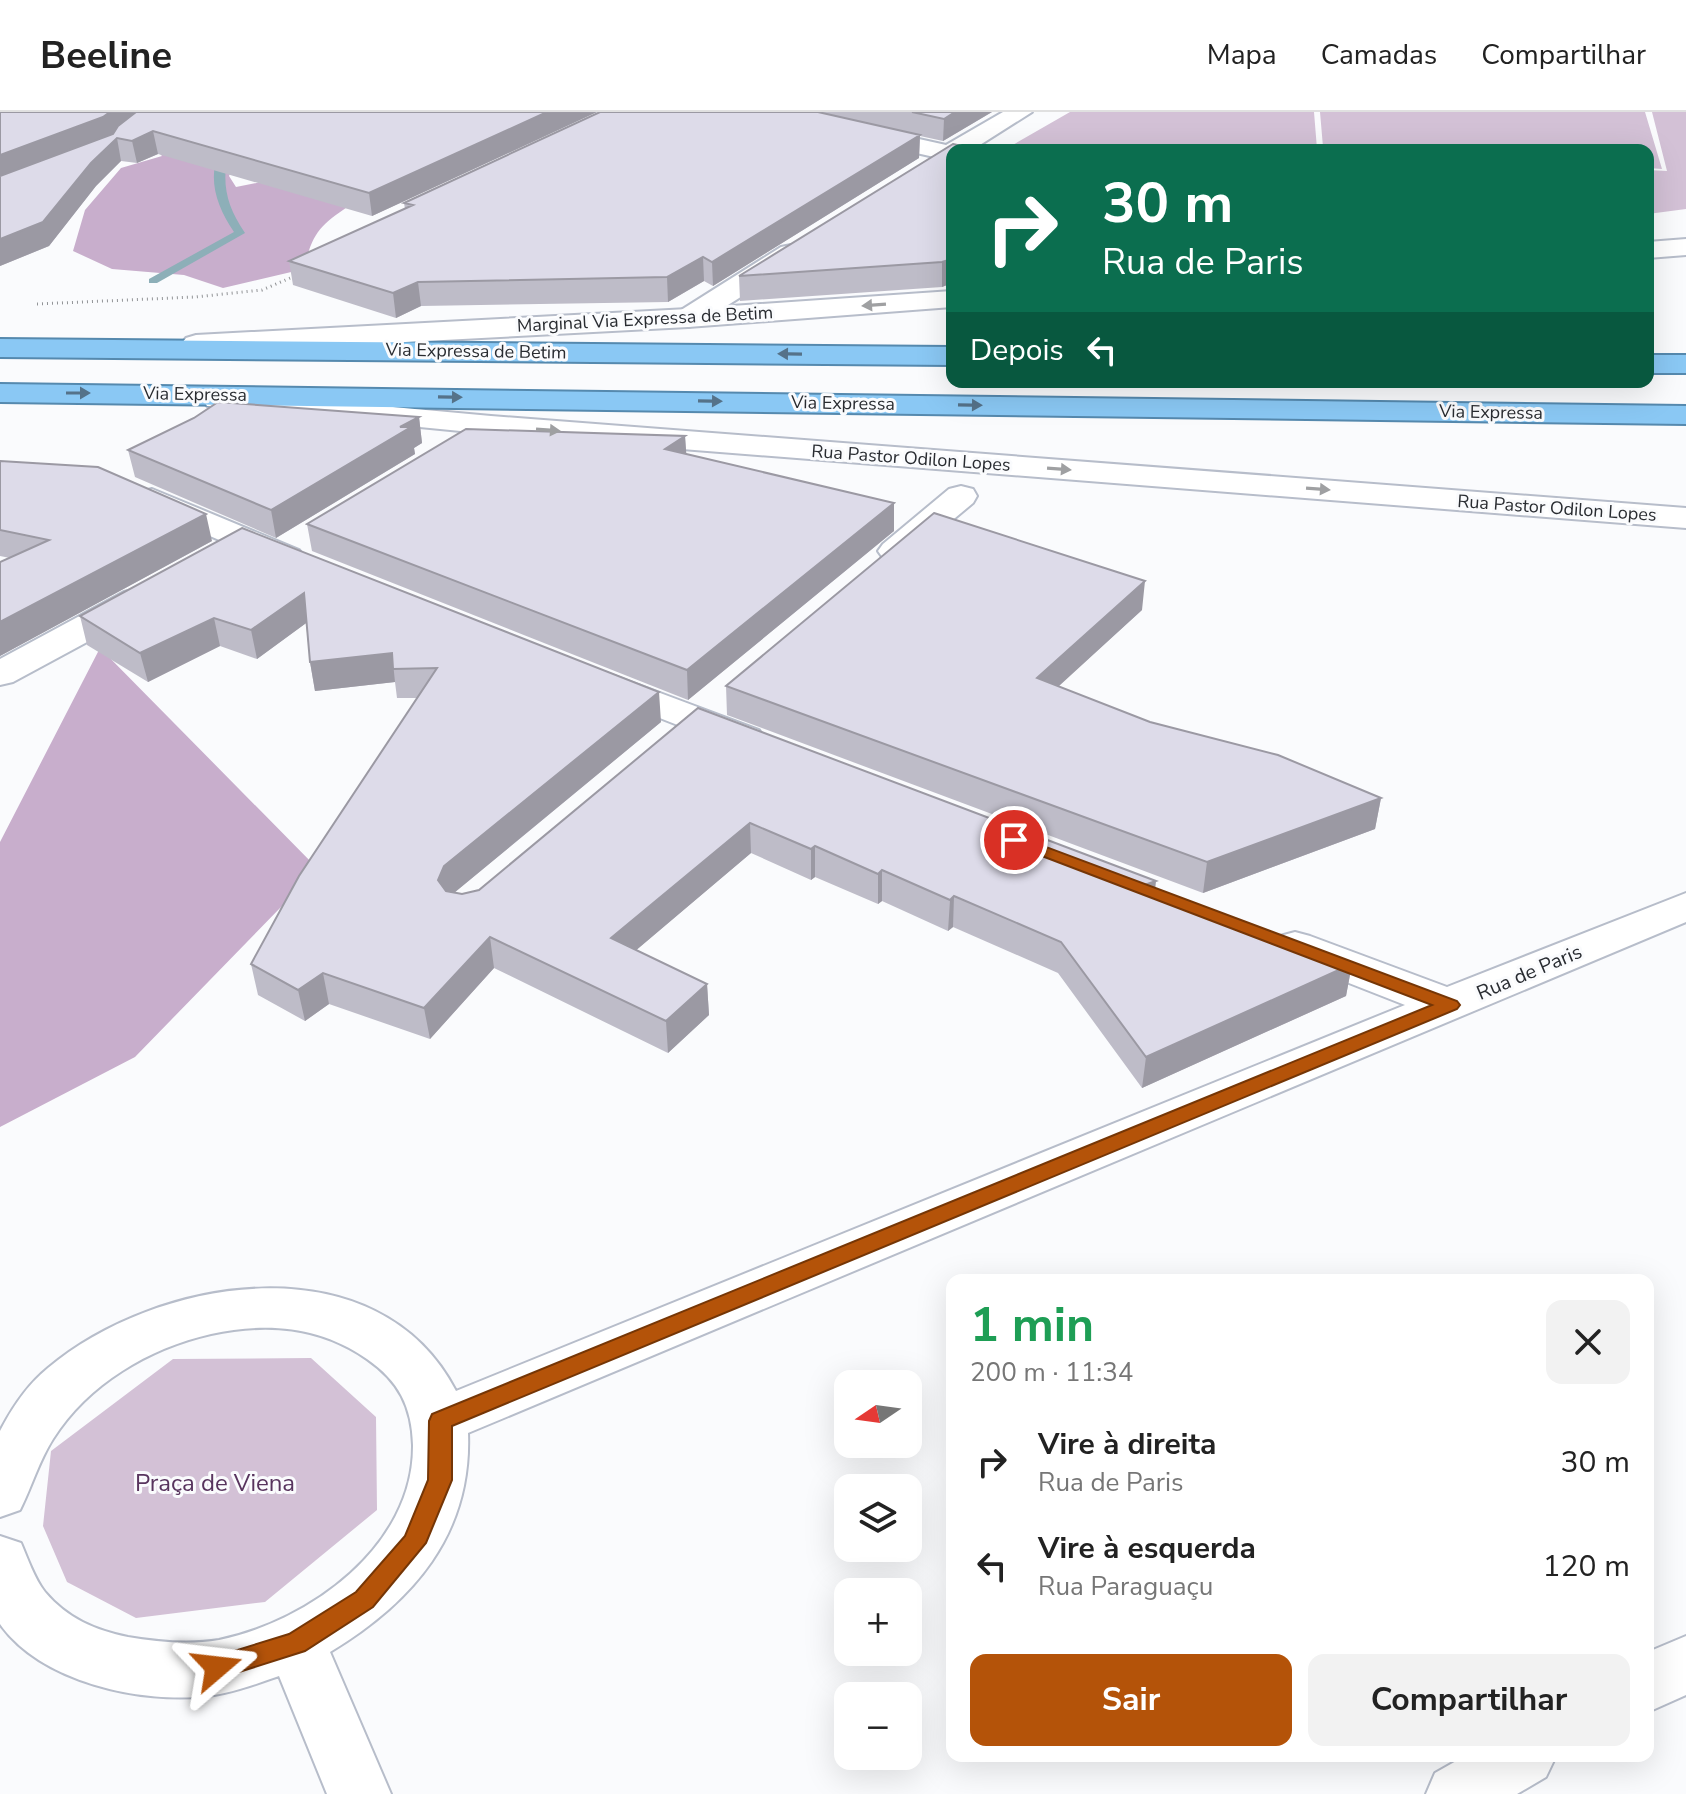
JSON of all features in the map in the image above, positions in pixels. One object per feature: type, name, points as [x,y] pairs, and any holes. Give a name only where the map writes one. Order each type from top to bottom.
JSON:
[{"type":"highway","name":"Via Expressa de Betim","points":[[0,348],[946,356]]},
{"type":"highway","points":[[1654,364],[1686,364]]},
{"type":"highway","name":"Via Expressa","points":[[0,393],[1686,415]]},
{"type":"street","points":[[765,112],[946,151]]},
{"type":"street","points":[[966,144],[1020,112]]},
{"type":"street","points":[[923,170],[946,156]]},
{"type":"street","points":[[688,318],[819,236]]},
{"type":"street","points":[[1654,250],[1686,247]]},
{"type":"street","name":"Marginal Via Expressa de Betim","points":[[146,347],[688,318],[946,299]]},
{"type":"street","name":"Rua Pastor Odilon Lopes","points":[[136,393],[491,425],[1686,518]]},
{"type":"street","points":[[451,449],[491,425]]},
{"type":"street","points":[[125,488],[288,550],[206,561]]},
{"type":"street","points":[[864,577],[961,496]]},
{"type":"street","points":[[0,674],[165,584]]},
{"type":"street","points":[[565,668],[782,752]]},
{"type":"street","points":[[659,749],[731,689]]},
{"type":"street","name":"Rua de Paris","points":[[440,1421],[1686,906]]},
{"type":"street","points":[[1261,933],[1450,1005]]},
{"type":"street","points":[[0,1493],[23,1437],[66,1385],[124,1343],[189,1317],[257,1306],[321,1312],[377,1334],[419,1371],[440,1421],[440,1480],[414,1543],[364,1599],[296,1643],[217,1667],[141,1669],[72,1649],[24,1609],[0,1561]]},
{"type":"street","points":[[296,1643],[359,1794]]},
{"type":"street","points":[[1654,1681],[1686,1663]]},
{"type":"street","points":[[1458,1794],[1514,1762]]},
{"type":"path","points":[[30,304],[195,297],[262,290],[296,276]]},
{"type":"green space","points":[[1070,112],[1314,112],[1317,144],[1014,144]]},
{"type":"green space","points":[[1320,112],[1645,112],[1662,169],[1654,168],[1654,144],[1323,144]]},
{"type":"green space","points":[[1652,112],[1686,112],[1686,209],[1654,213],[1654,170],[1667,171]]},
{"type":"green space","name":"Praça de Viena","points":[[311,1358],[376,1417],[377,1510],[265,1602],[136,1618],[67,1582],[43,1526],[51,1451],[173,1359]]},
{"type":"shaded area","points":[[149,142],[237,156],[229,176],[236,187],[302,174],[353,203],[320,230],[311,245],[304,269],[223,288],[184,275],[112,269],[73,251],[85,210],[121,168],[162,156]]},
{"type":"shaded area","points":[[100,648],[318,869],[135,1057],[0,1127],[0,842]]},
{"type":"building","points":[[0,112],[110,112],[0,155]]},
{"type":"building","points":[[136,112],[547,112],[369,193],[153,131],[132,141],[117,138],[91,163],[43,222],[0,239],[0,176],[113,134]]},
{"type":"building","points":[[600,112],[818,112],[920,135],[712,262],[703,257],[667,277],[418,282],[393,293],[289,261],[413,205],[404,203]]},
{"type":"building","points":[[912,112],[955,112],[944,119]]},
{"type":"building","points":[[946,148],[946,261],[739,276]]},
{"type":"building","points":[[218,402],[419,417],[400,427],[411,427],[271,510],[128,450],[194,418]]},
{"type":"building","points":[[466,429],[685,436],[665,449],[894,503],[687,670],[307,524]]},
{"type":"building","points":[[0,461],[98,467],[206,514],[0,622],[0,562],[49,540],[0,530]]},
{"type":"building","points":[[934,513],[1145,581],[1037,678],[1150,722],[1278,755],[1381,798],[1207,862],[726,686]]},
{"type":"building","points":[[242,528],[659,692],[444,866],[438,880],[446,891],[462,894],[479,890],[698,708],[1156,881],[1144,885],[1352,964],[1146,1057],[1061,942],[954,896],[950,900],[882,870],[878,874],[815,846],[811,849],[750,823],[611,938],[707,984],[666,1021],[490,937],[424,1008],[323,973],[298,990],[251,964],[299,876],[437,668],[393,669],[392,653],[310,662],[304,593],[251,630],[214,618],[140,653],[80,616]]},
{"type":"waterway","points":[[153,281],[240,233],[227,213],[220,194],[219,174],[224,150]]},
{"type":"route","points":[[217,1667],[296,1643],[364,1599],[414,1543],[440,1480],[440,1421],[1450,1005],[1014,840]]}]
